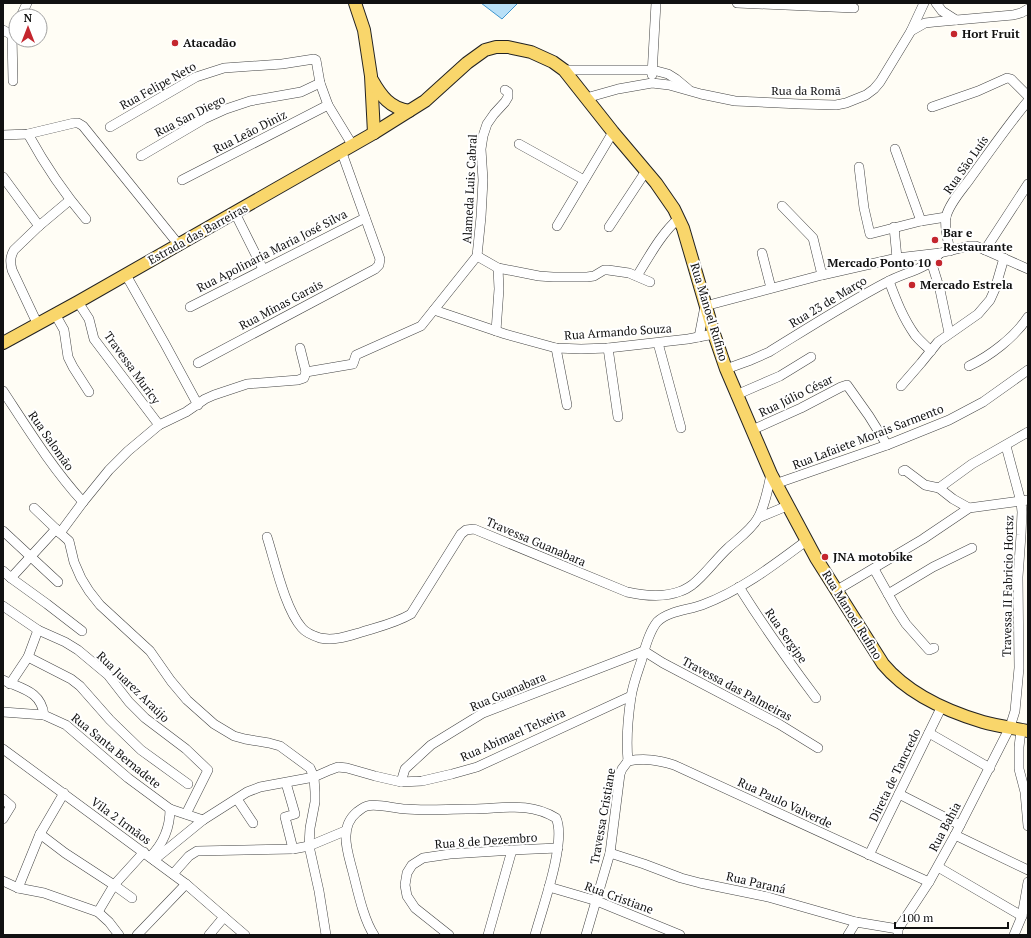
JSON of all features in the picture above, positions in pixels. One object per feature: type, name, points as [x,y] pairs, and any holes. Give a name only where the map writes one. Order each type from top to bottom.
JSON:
[{"type":"main road","points":[[355,3],[364,30],[371,76],[374,133]]},
{"type":"main road","name":"Rua Manoel Rufino","points":[[390,123],[438,90],[477,55],[485,50],[496,47],[508,47],[531,52],[553,62],[564,70],[662,191],[679,218],[688,242],[705,306],[726,369],[773,479],[806,541],[877,655],[891,674],[913,691],[942,706],[964,715],[984,722],[1020,729]]},
{"type":"main road","points":[[371,76],[381,94],[387,101],[401,110],[409,111]]},
{"type":"main road","name":"Estrada das Barreiras","points":[[3,343],[342,153],[390,123]]},
{"type":"street","points":[[652,83],[656,3]]},
{"type":"street","points":[[737,3],[854,8]]},
{"type":"street","name":"Rua da Romã","points":[[586,98],[618,89],[652,83],[669,85],[722,99],[748,102],[825,105],[846,103],[862,97],[874,89],[880,82],[911,31],[924,3]]},
{"type":"street","points":[[936,3],[942,11],[956,20]]},
{"type":"street","points":[[911,31],[925,23],[1013,15],[1028,9]]},
{"type":"street","points":[[12,48],[13,81]]},
{"type":"street","name":"Rua Felipe Neto","points":[[110,127],[196,77],[224,68],[282,64],[314,59],[316,60],[320,83],[328,105],[352,146]]},
{"type":"street","name":"Rua da Romã","points":[[564,70],[653,70],[676,78],[691,91]]},
{"type":"street","points":[[932,107],[1006,78],[1011,79],[1028,96]]},
{"type":"street","name":"Rua San Diego","points":[[141,156],[204,119],[226,109],[250,101],[295,94],[320,83]]},
{"type":"street","name":"Alameda Luis Cabral","points":[[306,372],[353,364],[356,355],[420,326],[477,256],[483,180],[481,149],[483,136],[487,124],[494,114],[506,102],[508,92],[506,90]]},
{"type":"street","name":"Rua São Luís","points":[[946,217],[958,195],[1014,117],[1028,101]]},
{"type":"street","name":"Rua Leão Diniz","points":[[182,180],[328,105]]},
{"type":"street","points":[[3,135],[28,134],[68,124],[78,123],[83,126],[179,245]]},
{"type":"street","points":[[557,226],[613,132]]},
{"type":"street","points":[[28,134],[42,160],[70,200],[86,219]]},
{"type":"street","points":[[519,144],[584,180]]},
{"type":"street","points":[[895,149],[921,221]]},
{"type":"street","points":[[342,153],[365,218]]},
{"type":"street","points":[[859,167],[864,208],[870,234],[894,227],[946,217],[950,251]]},
{"type":"street","points":[[609,228],[646,171]]},
{"type":"street","points":[[3,177],[39,226]]},
{"type":"street","points":[[985,250],[1028,184]]},
{"type":"street","points":[[37,323],[10,264],[11,255],[14,250],[39,226],[70,200]]},
{"type":"street","points":[[782,206],[813,238],[822,275]]},
{"type":"street","points":[[235,213],[263,269]]},
{"type":"street","name":"Rua Minas Garais","points":[[198,363],[376,269],[379,265],[380,259],[365,218]]},
{"type":"street","name":"Rua Apolinaria Maria José Silva","points":[[190,307],[365,218]]},
{"type":"street","points":[[637,276],[661,238],[679,218]]},
{"type":"street","points":[[894,227],[897,258]]},
{"type":"street","points":[[699,337],[705,306],[822,275],[897,258],[940,253],[973,246],[1004,258],[1028,270]]},
{"type":"street","points":[[762,253],[771,288]]},
{"type":"street","name":"Rua 23 de Março","points":[[726,369],[769,352],[888,281],[915,271],[931,261],[940,253]]},
{"type":"street","points":[[477,256],[498,268],[553,277],[591,277],[604,270],[608,270],[637,276],[650,282]]},
{"type":"street","points":[[901,386],[938,342],[978,314],[990,300],[995,289],[1004,258]]},
{"type":"street","points":[[931,261],[940,290],[949,333]]},
{"type":"street","points":[[496,331],[499,289],[498,268]]},
{"type":"street","points":[[126,275],[198,405]]},
{"type":"street","points":[[888,281],[908,324],[916,336],[931,351]]},
{"type":"street","name":"Travessa Muricy","points":[[78,302],[89,319],[94,339],[159,425]]},
{"type":"street","name":"Rua Armando Souza","points":[[434,310],[496,331],[556,348],[608,348],[658,343],[714,334]]},
{"type":"street","points":[[55,314],[64,330],[68,357],[89,392]]},
{"type":"street","points":[[969,366],[987,357],[1012,335],[1028,317]]},
{"type":"street","points":[[658,343],[681,428]]},
{"type":"street","points":[[11,578],[58,531],[118,460],[159,425],[186,412],[205,399],[247,384],[302,379],[306,372],[300,348]]},
{"type":"street","points":[[556,348],[567,406]]},
{"type":"street","points":[[608,348],[618,417]]},
{"type":"street","points":[[736,395],[780,376],[811,357]]},
{"type":"street","name":"Rua Lafaiete Morais Sarmento","points":[[773,479],[887,445],[949,420],[983,402],[1028,370]]},
{"type":"street","name":"Rua Júlio César","points":[[752,430],[847,385],[887,445]]},
{"type":"street","name":"Rua Salomão","points":[[3,391],[55,468],[83,502]]},
{"type":"street","points":[[939,488],[972,464],[1006,446],[1028,432]]},
{"type":"street","name":"Travessa II Fabricio Hortsz","points":[[1006,446],[1024,501],[1018,577],[1018,682],[1015,711],[1020,729]]},
{"type":"street","points":[[902,471],[906,470],[928,486],[935,486],[939,488],[953,499],[969,508]]},
{"type":"street","name":"Travessa Guanabara","points":[[267,537],[290,611],[296,620],[303,629],[310,634],[320,638],[340,638],[398,621],[411,614],[456,541],[466,530],[474,529],[627,592],[655,596],[669,595],[681,591],[692,585],[727,548],[751,527],[758,518],[767,491],[773,479]]},
{"type":"street","points":[[837,590],[923,539],[969,508],[1024,501]]},
{"type":"street","name":"Travessa Guanabara","points":[[758,518],[787,506]]},
{"type":"street","points":[[34,508],[69,540],[74,562],[89,592],[100,605],[150,651],[171,681],[187,700],[214,724],[234,736],[269,742],[280,746],[310,768],[314,777],[315,802],[310,828],[309,846],[319,891],[326,935]]},
{"type":"street","points":[[3,531],[32,556],[58,582]]},
{"type":"street","points":[[628,761],[627,749],[631,696],[644,651],[653,628],[657,623],[663,618],[702,605],[739,587],[778,562],[806,541]]},
{"type":"street","points":[[888,594],[933,567],[972,548]]},
{"type":"street","points":[[874,569],[906,624],[929,650],[934,648]]},
{"type":"street","points":[[3,571],[82,631]]},
{"type":"street","name":"Rua Sergipe","points":[[739,587],[773,641],[816,698]]},
{"type":"street","name":"Rua Juarez Araújo","points":[[3,606],[38,630],[65,642],[78,650],[108,675],[129,702],[145,718],[186,749],[208,770],[186,814]]},
{"type":"street","points":[[3,712],[44,715],[43,707],[35,695],[6,682],[28,656],[38,630]]},
{"type":"street","name":"Travessa das Palmeiras","points":[[644,651],[663,663],[779,724],[818,748]]},
{"type":"street","name":"Rua Guanabara","points":[[401,782],[405,769],[432,745],[482,713],[644,651]]},
{"type":"street","points":[[28,656],[80,686],[110,720],[141,750],[188,784]]},
{"type":"street","name":"Rua Abimael Telxeira","points":[[149,856],[247,792],[260,787],[314,777],[338,768],[347,768],[401,782],[427,780],[477,767],[631,696]]},
{"type":"street","name":"Direta de Tancredo","points":[[869,855],[942,706]]},
{"type":"street","name":"Rua Santa Bernadete","points":[[44,715],[66,725],[128,778],[170,809],[203,820]]},
{"type":"street","points":[[1020,729],[1019,769],[1027,793],[1028,826]]},
{"type":"street","name":"Rua Bahia","points":[[898,932],[938,867],[990,768],[1020,729]]},
{"type":"street","points":[[929,733],[990,768]]},
{"type":"street","name":"Vila 2 Irmãos","points":[[3,749],[173,874],[245,935]]},
{"type":"street","name":"Rua Paulo Valverde","points":[[628,761],[642,758],[657,759],[674,765],[929,882]]},
{"type":"street","name":"Travessa Cristiane","points":[[586,935],[610,853],[620,774],[628,761]]},
{"type":"street","points":[[286,783],[295,814],[284,817],[293,849]]},
{"type":"street","points":[[18,888],[40,834],[64,794]]},
{"type":"street","points":[[899,794],[960,825]]},
{"type":"street","points":[[3,799],[11,806],[3,819]]},
{"type":"street","points":[[236,799],[253,823]]},
{"type":"street","points":[[374,935],[366,918],[347,851],[345,831],[354,814],[367,806],[406,809],[529,807],[548,813],[556,818],[559,829],[558,848],[549,887],[535,935]]},
{"type":"street","points":[[98,912],[114,885],[156,851],[167,830],[170,818],[170,809]]},
{"type":"street","points":[[173,874],[189,856],[198,851],[293,849],[309,846],[345,831]]},
{"type":"street","points":[[40,834],[82,865],[132,898]]},
{"type":"street","points":[[955,835],[1028,870]]},
{"type":"street","name":"Rua 8 de Dezembro","points":[[449,935],[415,908],[407,896],[405,885],[407,873],[412,865],[422,858],[450,854],[558,848]]},
{"type":"street","points":[[488,935],[512,850]]},
{"type":"street","name":"Rua Paraná","points":[[610,853],[681,878],[768,897],[856,922],[898,932]]},
{"type":"street","points":[[938,867],[1022,916]]},
{"type":"street","points":[[3,881],[18,888],[44,893],[98,912],[109,922],[118,935]]},
{"type":"street","points":[[1014,935],[1022,916],[1028,882]]},
{"type":"street","points":[[137,935],[186,884]]},
{"type":"street","name":"Rua Cristiane","points":[[549,887],[597,901],[680,935]]},
{"type":"street","points":[[209,935],[223,916]]},
{"type":"street","points":[[848,935],[856,922]]},
{"type":"water","points":[[481,3],[518,3],[502,19]]},
{"type":"place","name":"Hort Fruit","points":[[954,34]]},
{"type":"place","name":"Atacadão","points":[[175,43]]},
{"type":"place","name":"Bar e Restaurante","points":[[935,240]]},
{"type":"place","name":"Mercado Ponto 10","points":[[939,263]]},
{"type":"place","name":"Mercado Estrela","points":[[912,285]]},
{"type":"place","name":"JNA motobike","points":[[825,557]]}]
